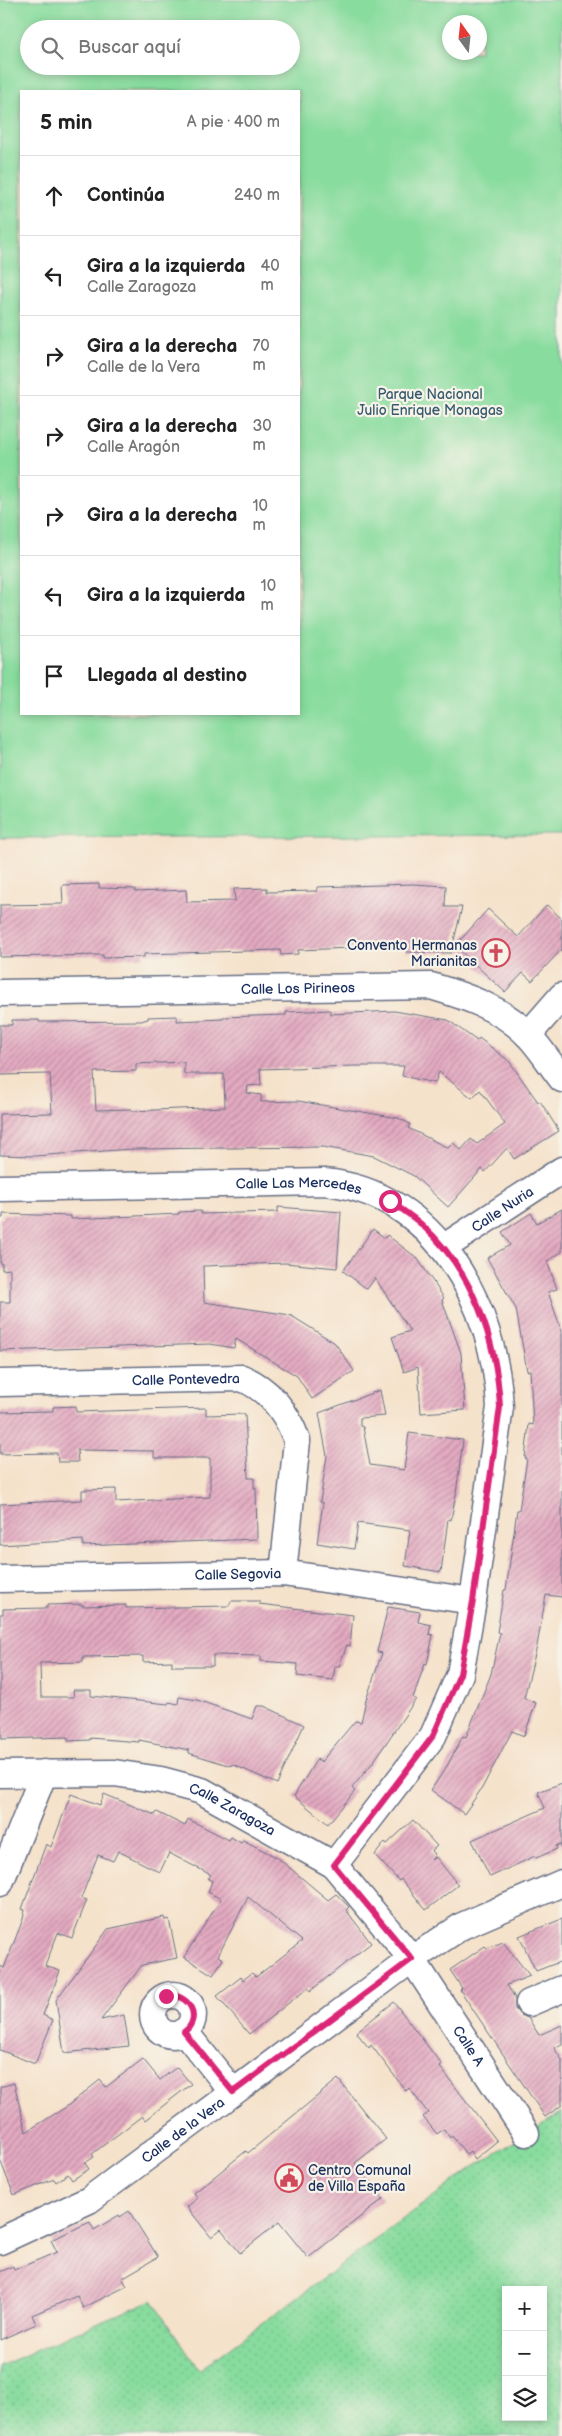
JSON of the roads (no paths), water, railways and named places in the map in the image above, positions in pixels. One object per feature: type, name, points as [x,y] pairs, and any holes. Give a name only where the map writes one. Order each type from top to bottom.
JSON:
[{"type":"street","name":"Calle Los Pirineos","points":[[0,993],[431,986],[465,996],[491,1008],[528,1035],[562,1078]]},
{"type":"street","points":[[528,1035],[562,996]]},
{"type":"street","name":"Calle Nuria","points":[[443,1248],[562,1170]]},
{"type":"street","name":"Calle Las Mercedes","points":[[0,1188],[324,1182],[340,1183],[364,1189],[390,1201],[422,1225],[443,1248],[465,1281],[481,1312],[499,1380],[500,1407],[473,1601],[460,1674],[433,1736],[334,1865]]},
{"type":"street","name":"Calle Pontevedra","points":[[0,1383],[242,1378],[258,1384],[280,1406],[290,1420],[297,1440],[283,1573]]},
{"type":"street","name":"Calle Segovia","points":[[0,1579],[283,1573],[473,1601]]},
{"type":"street","points":[[0,1883],[44,1773]]},
{"type":"street","name":"Calle Zaragoza","points":[[0,1774],[114,1773],[161,1780],[202,1791],[334,1865],[412,1959]]},
{"type":"street","name":"Calle de la Vera","points":[[0,2241],[89,2200],[412,1959],[462,1926],[562,1883]]},
{"type":"street","name":"Calle A","points":[[412,1959],[526,2133]]},
{"type":"street","points":[[529,2003],[562,1989]]},
{"type":"street","points":[[184,2032],[233,2092]]},
{"type":"place","name":"Convento Hermanas Marianitas","points":[[496,953]]},
{"type":"place","name":"Centro Comunal de Villa España","points":[[289,2178]]},
{"type":"park label","name":"Parque Nacional Julio Enrique Monagas","points":[[430,402]]}]
